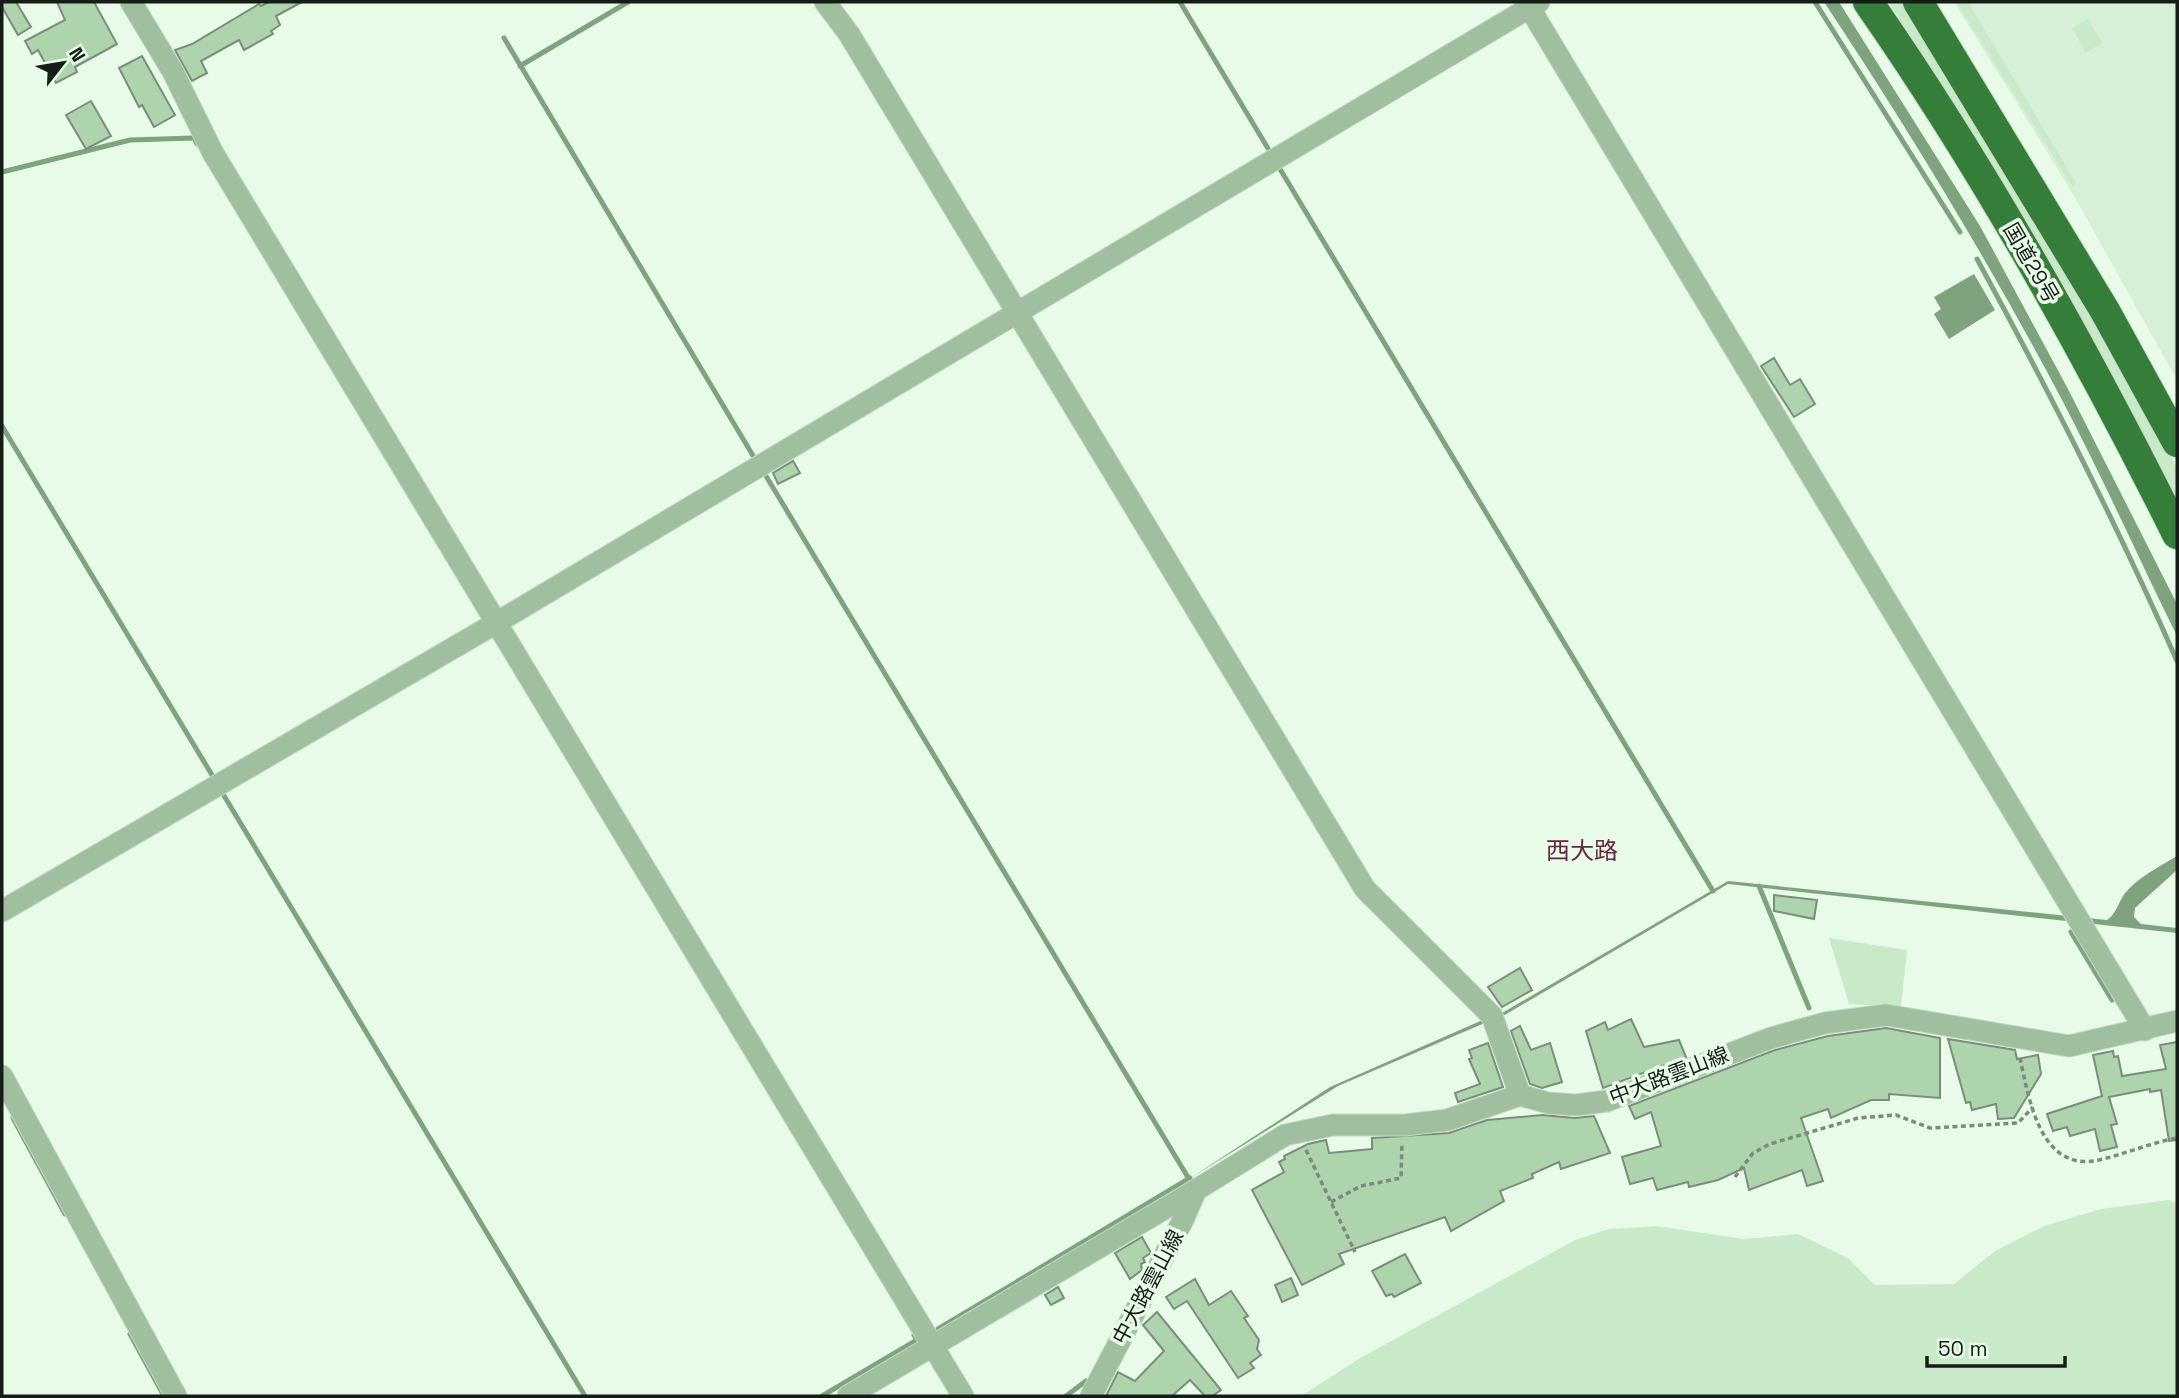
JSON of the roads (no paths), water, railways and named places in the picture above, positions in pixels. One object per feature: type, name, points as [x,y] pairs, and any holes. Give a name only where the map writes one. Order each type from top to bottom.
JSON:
[{"type":"highway","name":"国道29号","points":[[1868,2],[1918,74],[2084,354],[2177,534]]},
{"type":"highway","name":"国道29号","points":[[1918,2],[1984,106],[2105,311],[2177,442]]},
{"type":"street","points":[[131,2],[172,69],[213,153],[963,1396]]},
{"type":"street","points":[[825,2],[849,34],[1019,311],[1365,889],[1492,1016],[1520,1095],[1447,1120],[1405,1125],[1333,1125],[1285,1135],[848,1396]]},
{"type":"street","points":[[2,911],[496,623],[1531,4],[2145,1030]]},
{"type":"street","name":"中大路雲山線","points":[[1520,1095],[1548,1103],[1576,1105],[1607,1101],[1771,1038],[1825,1023],[1886,1016],[2069,1046],[2177,1021]]},
{"type":"street","points":[[2,1076],[176,1396]]},
{"type":"street","name":"中大路雲山線","points":[[1091,1396],[1196,1190]]},
{"type":"waterway","points":[[520,66],[628,2]]},
{"type":"waterway","points":[[1180,2],[1272,155]]},
{"type":"waterway","points":[[1815,2],[1960,232]]},
{"type":"waterway","points":[[504,38],[755,459]]},
{"type":"waterway","points":[[2,172],[130,140],[194,138],[197,144]]},
{"type":"waterway","points":[[1277,164],[1713,891]]},
{"type":"waterway","points":[[1977,259],[2082,458],[2177,661]]},
{"type":"waterway","points":[[2,426],[215,780]]},
{"type":"waterway","points":[[766,476],[1189,1179]]},
{"type":"waterway","points":[[220,789],[585,1396]]},
{"type":"waterway","points":[[1759,886],[1809,1008]]},
{"type":"waterway","points":[[2071,932],[2112,1000]]},
{"type":"waterway","points":[[13,1118],[65,1214]]},
{"type":"waterway","points":[[938,1329],[1190,1178]]},
{"type":"waterway","points":[[130,1334],[164,1396]]},
{"type":"waterway","points":[[822,1396],[917,1340],[914,1335]]},
{"type":"waterway","points":[[1066,1396],[1086,1381]]},
{"type":"district","name":"西大路","points":[[1582,851]]}]
